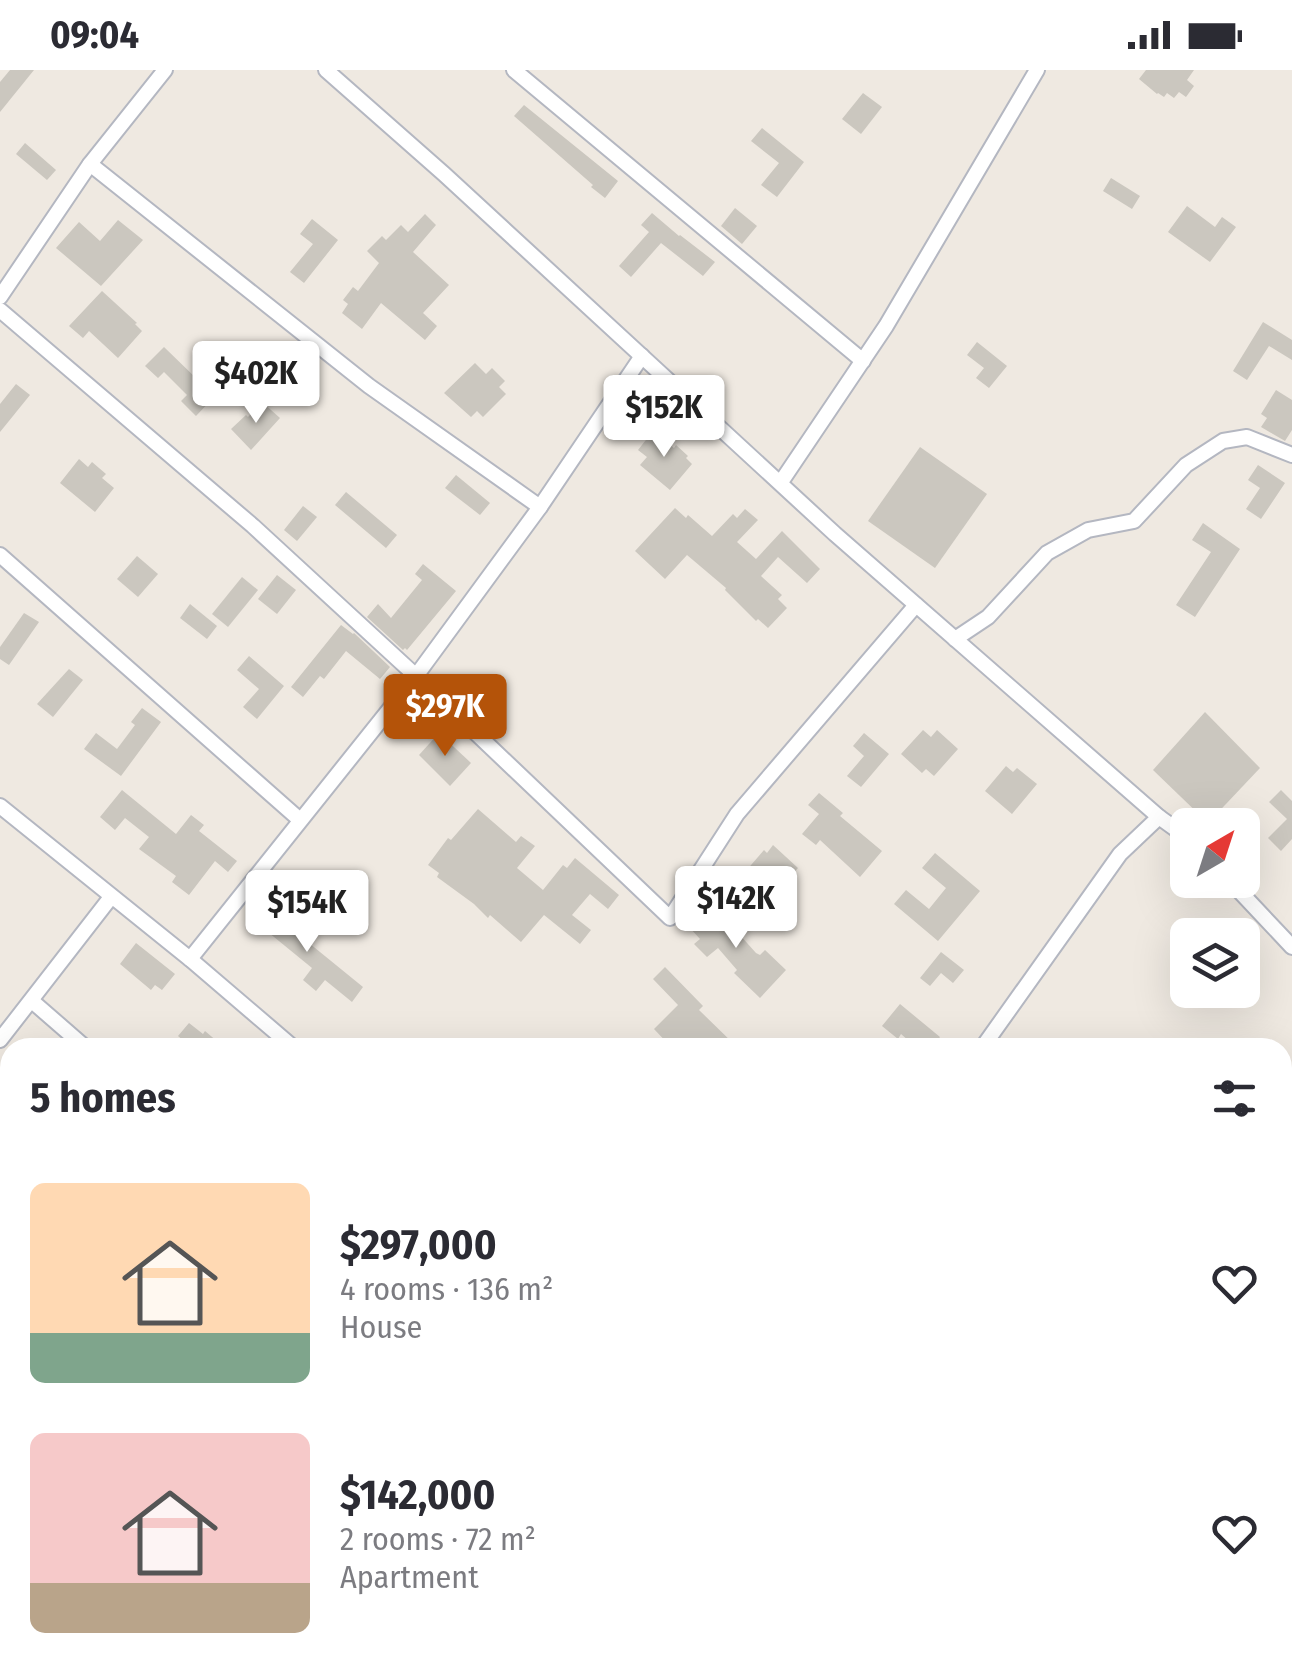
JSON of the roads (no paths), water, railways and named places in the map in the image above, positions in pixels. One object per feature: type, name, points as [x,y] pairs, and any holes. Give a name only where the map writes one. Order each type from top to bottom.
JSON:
[{"type":"street","points":[[0,297],[90,164],[165,70]]},
{"type":"street","points":[[326,70],[823,523],[1170,825]]},
{"type":"street","points":[[514,70],[863,360]]},
{"type":"street","points":[[782,482],[896,309],[1037,70]]},
{"type":"street","points":[[90,164],[369,386],[540,507]]},
{"type":"street","points":[[0,310],[253,526],[670,918],[737,814],[916,606]]},
{"type":"street","points":[[190,959],[416,676],[540,507],[642,356]]},
{"type":"street","points":[[954,639],[988,617],[1048,553],[1088,530],[1134,521],[1186,465],[1223,440],[1248,437],[1292,455]]},
{"type":"street","points":[[0,555],[300,820]]},
{"type":"street","points":[[0,806],[282,1038]]},
{"type":"street","points":[[989,1038],[1109,868],[1159,817]]},
{"type":"street","points":[[2,1038],[111,897]]},
{"type":"street","points":[[1246,898],[1292,947]]},
{"type":"street","points":[[32,1001],[75,1038]]}]
